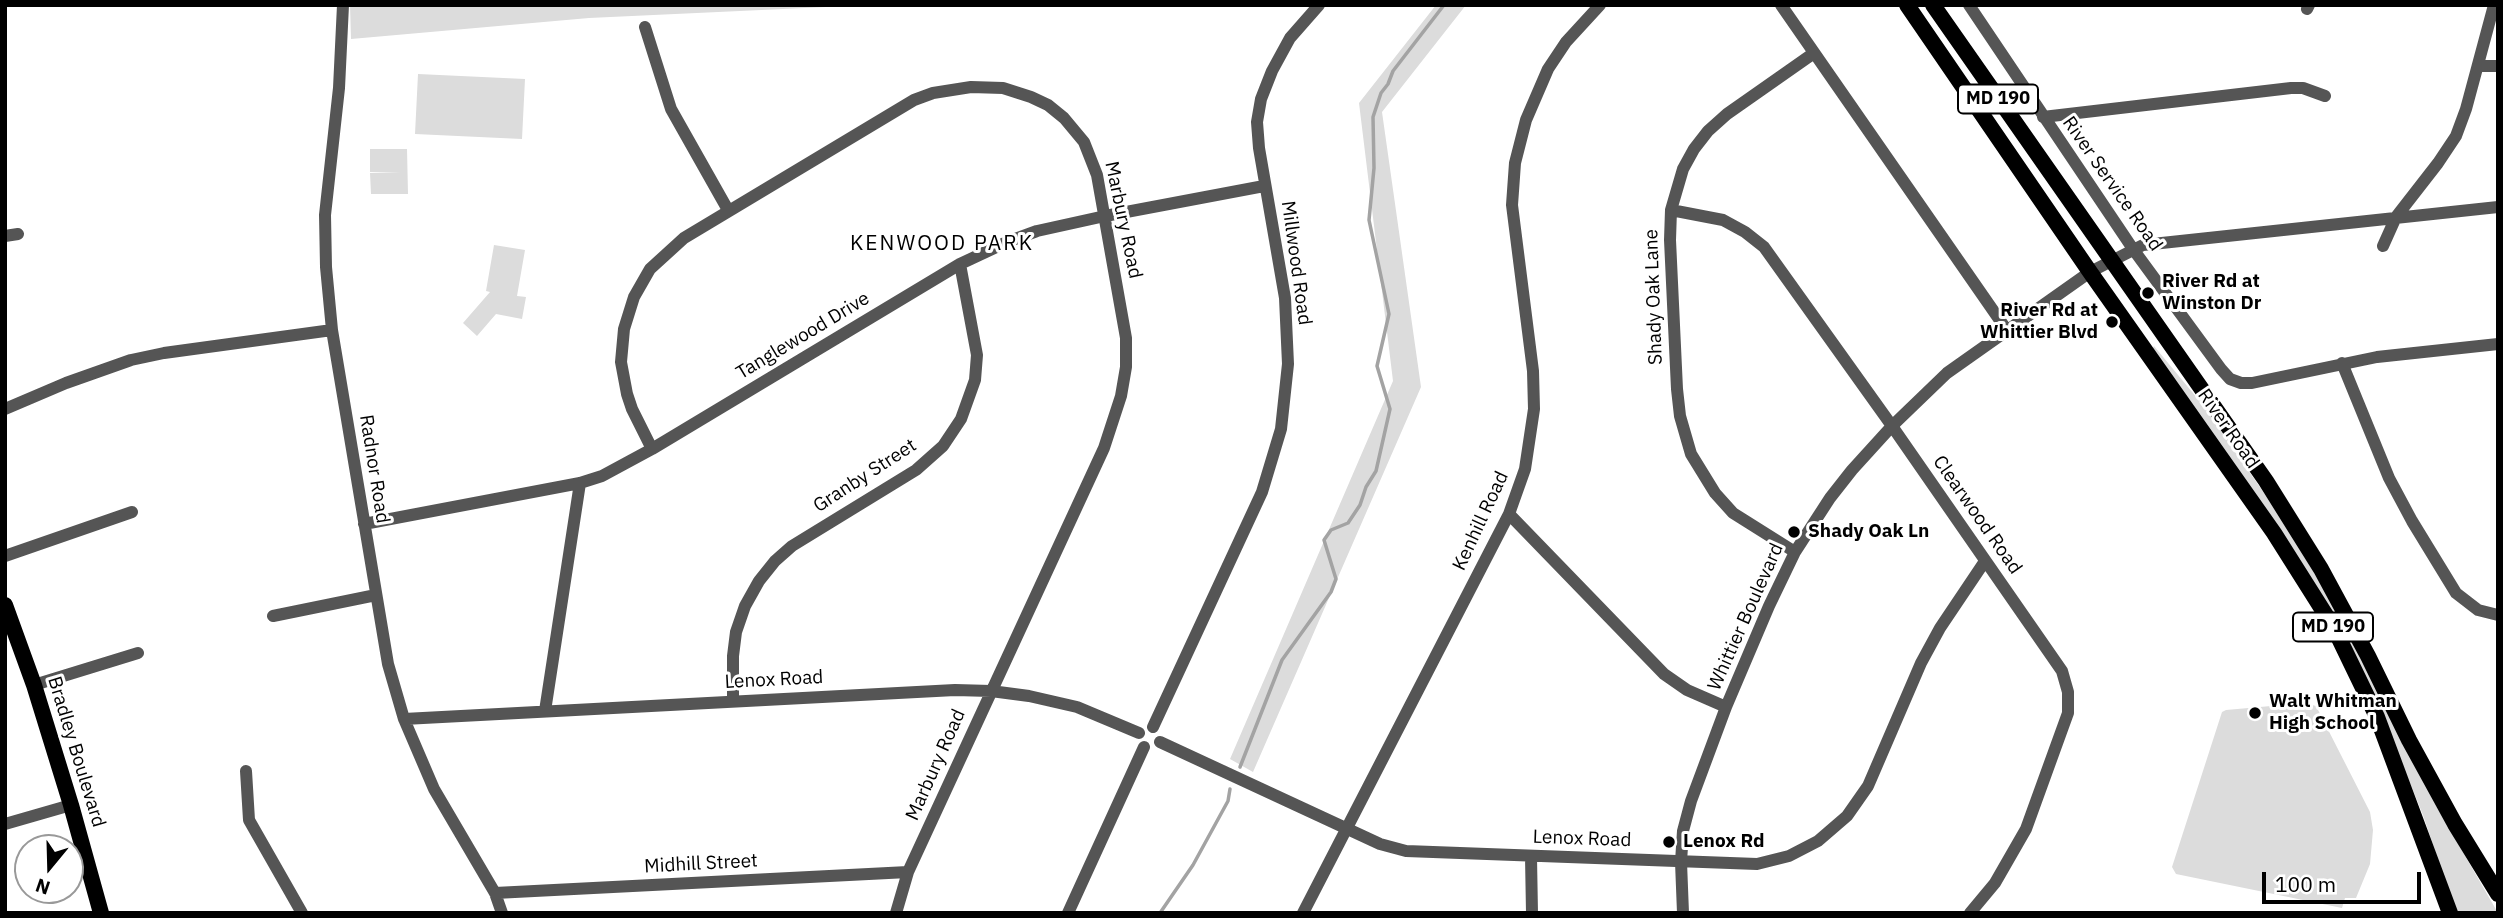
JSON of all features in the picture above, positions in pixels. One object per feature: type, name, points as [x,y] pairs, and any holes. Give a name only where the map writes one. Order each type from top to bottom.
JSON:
[{"type":"main road","name":"River Road","points":[[1907,5],[2090,272],[2274,533],[2334,628],[2377,717],[2450,913]]},
{"type":"main road","name":"River Road","points":[[1933,5],[2266,481],[2321,569],[2422,764],[2498,894]]},
{"type":"main road","name":"Bradley Boulevard","points":[[5,605],[10,632],[34,685],[101,913]]},
{"type":"street","name":"Radnor Road","points":[[343,5],[338,92],[325,215],[326,267],[332,330],[388,664],[404,719],[434,789],[495,893],[502,913]]},
{"type":"street","name":"Millwood Road","points":[[1153,727],[1262,492],[1281,429],[1289,364],[1285,298],[1265,186],[1257,122],[1261,99],[1272,71],[1290,38],[1319,5]]},
{"type":"street","name":"Kenhill Road","points":[[1303,913],[1508,514],[1525,469],[1534,409],[1533,371],[1512,205],[1515,163],[1526,120],[1548,69],[1566,42],[1600,5]]},
{"type":"street","points":[[1781,5],[2006,329]]},
{"type":"street","name":"River Service Road","points":[[1969,5],[2133,249],[2230,379],[2252,383],[2342,363]]},
{"type":"street","points":[[2383,246],[2396,217],[2456,136],[2479,66],[2494,5]]},
{"type":"street","points":[[645,27],[671,110],[728,210]]},
{"type":"street","name":"Shady Oak Lane","points":[[1795,552],[1733,513],[1715,492],[1691,454],[1680,416],[1677,389],[1671,210],[1683,169],[1708,131],[1727,114],[1814,53]]},
{"type":"street","points":[[2479,66],[2498,66]]},
{"type":"street","name":"Marbury Road","points":[[652,449],[632,410],[621,362],[624,328],[634,297],[650,269],[684,238],[914,100],[933,93],[971,86],[1003,88],[1031,97],[1048,105],[1064,118],[1084,142],[1097,175],[1126,338],[1126,367],[1121,396],[1113,427],[1101,454],[908,872],[896,913]]},
{"type":"street","points":[[2043,117],[2291,88],[2303,88],[2325,96]]},
{"type":"street","name":"Tanglewood Drive","points":[[364,524],[580,483],[602,476],[652,449],[960,264],[1027,235],[1105,216],[1265,186]]},
{"type":"street","name":"Whittier Boulevard","points":[[1683,913],[1681,862],[1691,801],[1726,707],[1795,552],[1830,498],[1892,426],[1947,373],[2090,272],[2143,244],[2498,207]]},
{"type":"street","name":"Clearwood Road","points":[[1671,210],[1723,220],[1764,247],[2062,671],[2068,692],[2068,713],[2026,829],[1995,883],[1970,913]]},
{"type":"street","name":"Granby Street","points":[[733,701],[736,632],[745,606],[759,581],[775,561],[792,546],[916,470],[943,446],[961,419],[975,380],[976,355],[960,264]]},
{"type":"street","points":[[5,409],[66,383],[131,360],[332,330]]},
{"type":"street","points":[[2498,344],[2342,363],[2389,478],[2441,569],[2456,593],[2478,610],[2498,615]]},
{"type":"street","points":[[544,711],[580,483]]},
{"type":"street","points":[[5,556],[132,512]]},
{"type":"street","points":[[1508,514],[1664,674],[1687,690],[1726,707]]},
{"type":"street","name":"Lenox Road","points":[[1160,742],[1380,844],[1406,851],[1757,864],[1789,856],[1818,841],[1847,816],[1868,786],[1921,663],[1940,628],[1985,561]]},
{"type":"street","points":[[273,616],[376,595]]},
{"type":"street","points":[[34,685],[138,653]]},
{"type":"street","name":"Lenox Road","points":[[404,719],[956,690],[1029,696],[1077,707],[1139,733]]},
{"type":"street","points":[[1146,727],[1153,727],[1159,731],[1160,742],[1155,747],[1144,747],[1138,740],[1139,733],[1146,727]]},
{"type":"street","points":[[1068,913],[1144,747]]},
{"type":"street","points":[[246,771],[249,820],[302,913]]},
{"type":"street","points":[[5,824],[71,805]]},
{"type":"street","points":[[1531,857],[1532,913]]},
{"type":"street","name":"Midhill Street","points":[[495,893],[908,872]]},
{"type":"shaded area","points":[[350,5],[869,5],[589,18],[351,39]]},
{"type":"shaded area","points":[[1436,5],[1466,5],[1382,112],[1421,387],[1253,772],[1230,759],[1393,381],[1359,103]]},
{"type":"shaded area","points":[[418,74],[525,79],[522,139],[415,134]]},
{"type":"shaded area","points":[[370,149],[407,149],[408,194],[371,194],[370,173],[401,172],[370,172]]},
{"type":"shaded area","points":[[494,245],[525,250],[517,296],[526,297],[522,319],[496,314],[477,336],[463,323],[490,292],[486,291]]},
{"type":"shaded area","points":[[2154,346],[2202,404],[2280,516],[2347,628],[2434,802],[2498,913],[2456,913],[2423,815],[2379,707]]},
{"type":"shaded area","points":[[2305,703],[2316,706],[2370,812],[2373,830],[2370,864],[2356,898],[2345,898],[2342,908],[2176,874],[2172,867],[2222,712]]},
{"type":"waterway","points":[[1240,767],[1282,660],[1331,592],[1336,579],[1324,540],[1331,530],[1348,523],[1376,471],[1390,409],[1377,366],[1389,314],[1369,220],[1374,168],[1373,117],[1381,93],[1393,71],[1444,5]]},
{"type":"waterway","points":[[1160,913],[1193,865],[1228,801],[1230,789]]},
{"type":"place","name":"River Rd at Winston Dr","points":[[2148,293]]},
{"type":"place","name":"River Rd at Whittier Blvd","points":[[2112,322]]},
{"type":"place","name":"Shady Oak Ln","points":[[1794,532]]},
{"type":"place","name":"Walt Whitman High School","points":[[2255,713]]},
{"type":"place","name":"Lenox Rd","points":[[1669,842]]},
{"type":"district","name":"KENWOOD PARK","points":[[942,244]]}]
